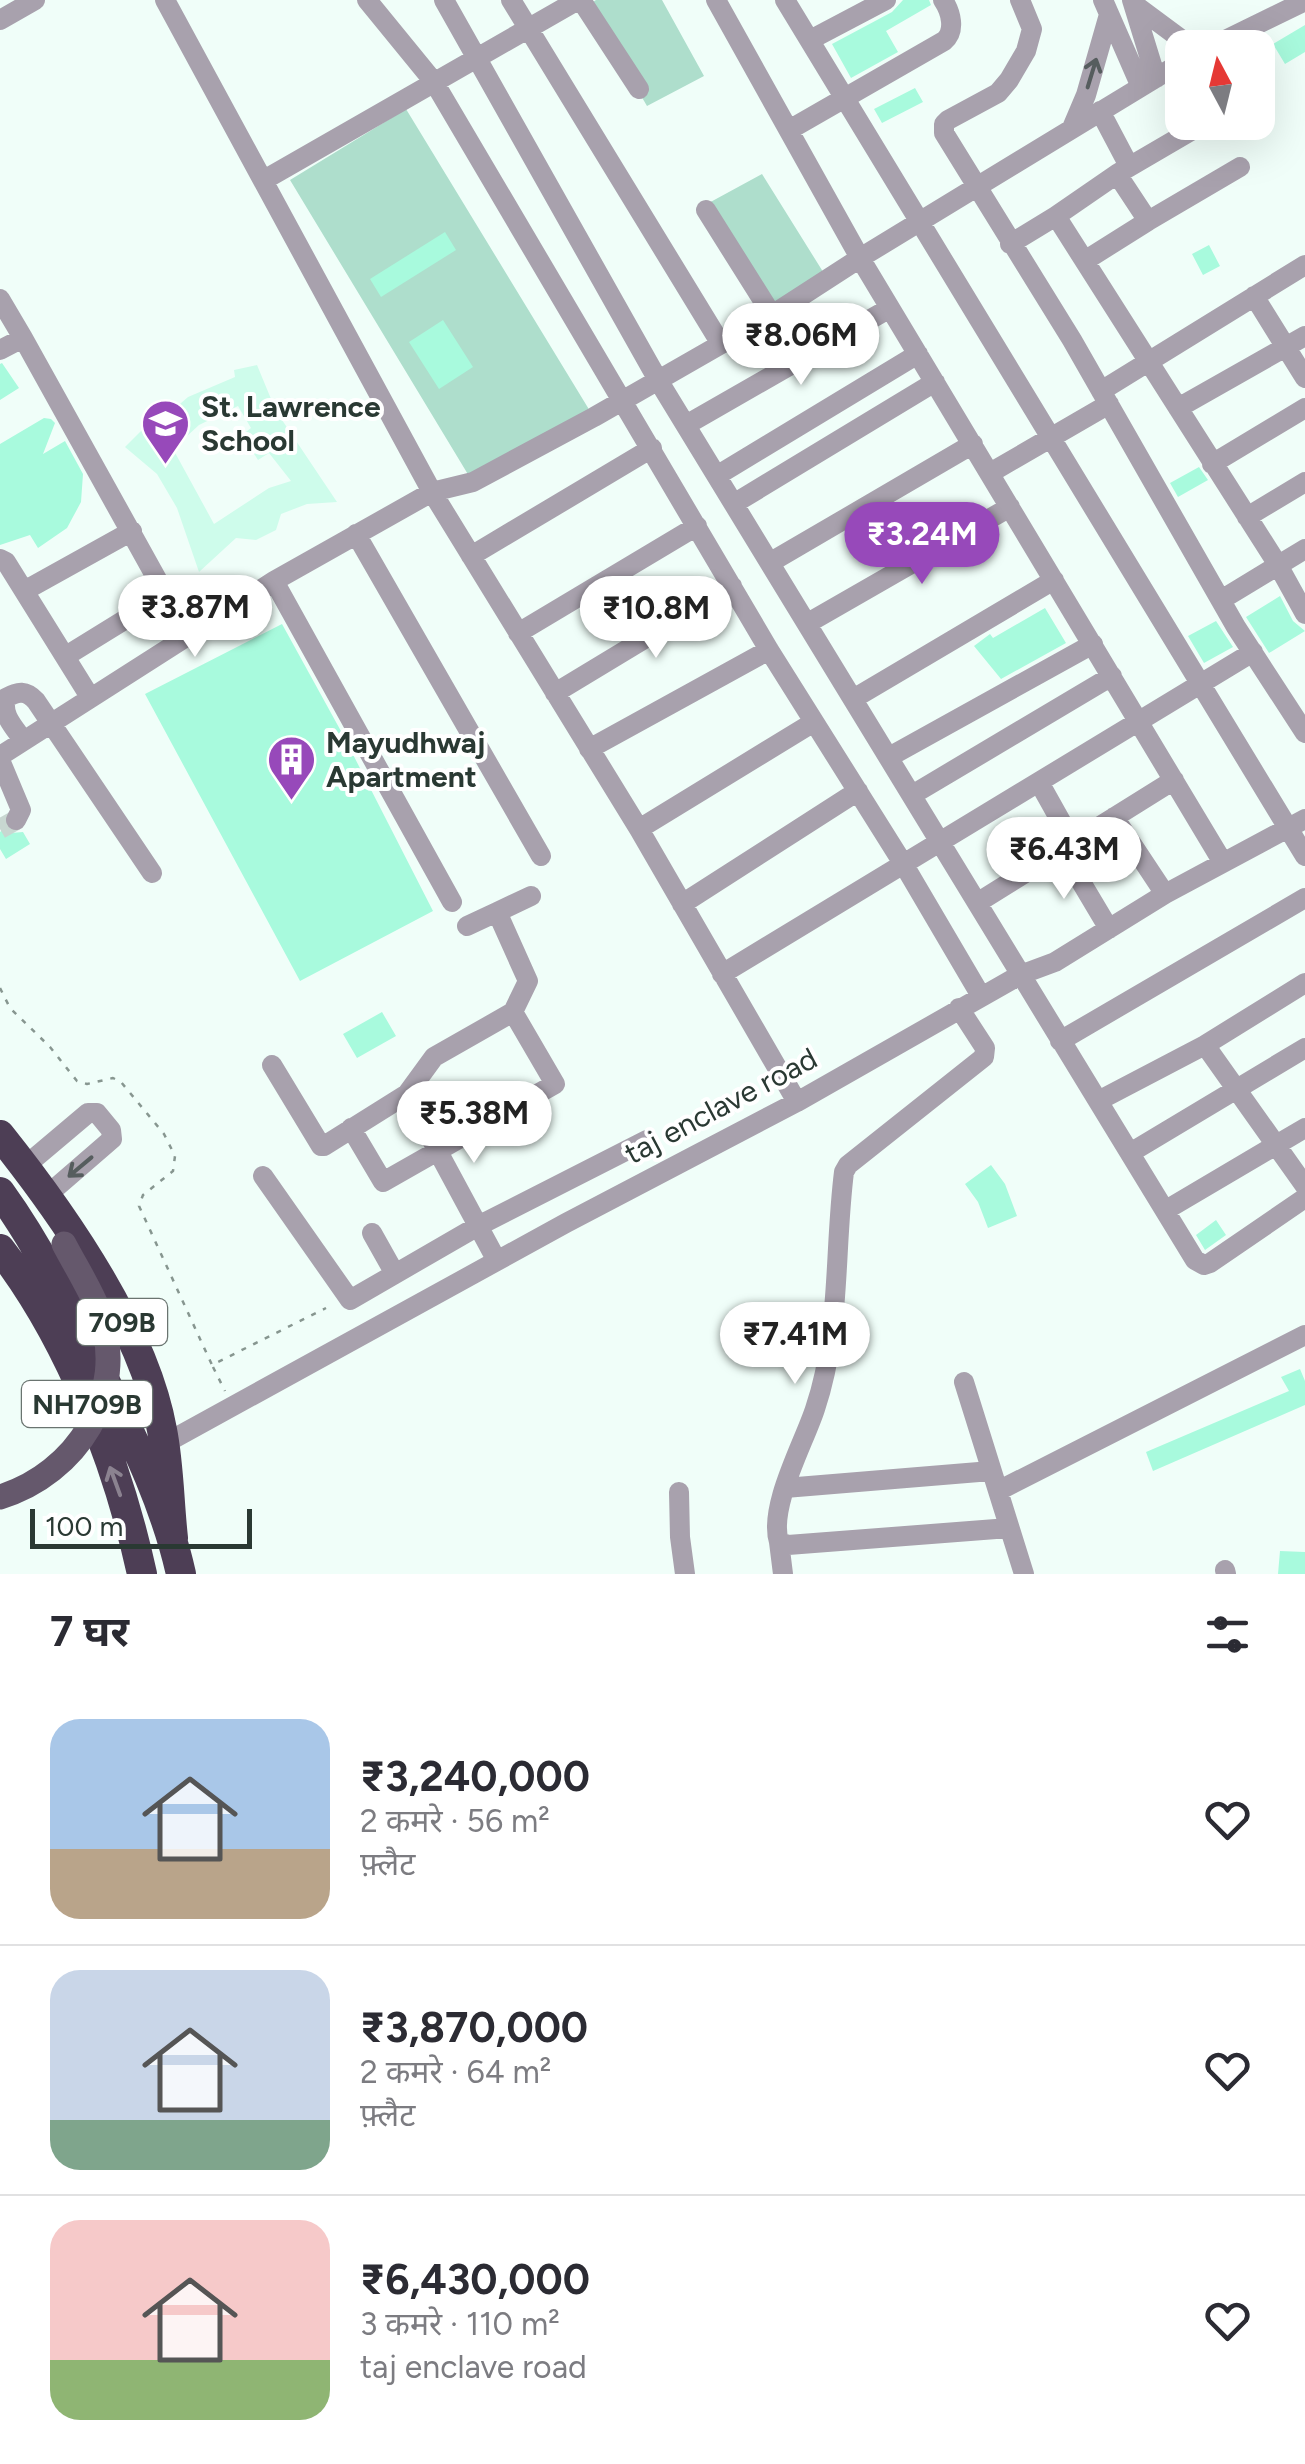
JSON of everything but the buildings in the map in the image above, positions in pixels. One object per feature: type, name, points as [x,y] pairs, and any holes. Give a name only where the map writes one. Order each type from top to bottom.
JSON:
[{"type":"highway","name":"709B","points":[[0,1135],[84,1251],[130,1337],[150,1388],[164,1444],[173,1538]]},
{"type":"highway","name":"NH709B","points":[[0,1192],[55,1256],[80,1330],[138,1451],[173,1538],[181,1574]]},
{"type":"highway","name":"NH709B","points":[[0,1249],[25,1281],[81,1387],[130,1523],[140,1573]]},
{"type":"main road","points":[[0,1497],[47,1477],[73,1452],[93,1421],[104,1386],[107,1356],[100,1312],[55,1256]]},
{"type":"street","points":[[0,20],[35,0]]},
{"type":"street","points":[[164,0],[432,492],[639,829],[796,1102]]},
{"type":"street","points":[[367,0],[434,82],[768,650],[904,865],[980,996]]},
{"type":"street","points":[[444,0],[658,380],[1195,1260],[1204,1264],[1305,1198]]},
{"type":"street","points":[[511,0],[722,344]]},
{"type":"street","points":[[264,180],[580,0],[638,90]]},
{"type":"street","points":[[716,0],[860,258],[1222,861]]},
{"type":"street","points":[[786,0],[1201,686],[1296,824],[1305,856]]},
{"type":"street","points":[[810,40],[886,0]]},
{"type":"street","points":[[788,130],[949,38],[949,10],[943,0]]},
{"type":"street","points":[[1020,0],[1032,29],[1026,51],[1010,80],[998,92],[948,120],[942,128],[1105,397],[1221,600],[1305,732]]},
{"type":"street","points":[[1246,30],[1305,1]]},
{"type":"street","points":[[1133,2],[1167,30]]},
{"type":"street","points":[[1133,2],[1148,82]]},
{"type":"street","points":[[1072,128],[1086,95],[1105,9]]},
{"type":"street","points":[[1105,9],[1148,82]]},
{"type":"street","points":[[16,820],[21,810],[0,758],[50,722],[274,580],[432,492],[473,482],[772,315],[1165,72]]},
{"type":"street","points":[[1100,111],[1148,221]]},
{"type":"street","points":[[1010,244],[1175,140]]},
{"type":"street","points":[[1086,260],[1240,167]]},
{"type":"street","points":[[706,210],[772,315]]},
{"type":"street","points":[[1056,216],[1278,565],[1305,614]]},
{"type":"street","points":[[990,473],[1050,438],[1149,361],[1305,265]]},
{"type":"street","points":[[1254,296],[1305,378]]},
{"type":"street","points":[[0,299],[161,585],[162,594],[66,656]]},
{"type":"street","points":[[686,426],[890,308]]},
{"type":"street","points":[[1178,408],[1305,336]]},
{"type":"street","points":[[0,350],[22,338]]},
{"type":"street","points":[[718,476],[918,354]]},
{"type":"street","points":[[735,503],[936,382]]},
{"type":"street","points":[[1212,464],[1305,408]]},
{"type":"street","points":[[770,562],[973,444]]},
{"type":"street","points":[[471,556],[652,448]]},
{"type":"street","points":[[1246,517],[1305,482]]},
{"type":"street","points":[[808,624],[1010,507]]},
{"type":"street","points":[[518,634],[696,526]]},
{"type":"street","points":[[369,527],[541,856]]},
{"type":"street","points":[[24,591],[132,531]]},
{"type":"street","points":[[1221,600],[1305,548]]},
{"type":"street","points":[[0,559],[6,562],[90,697]]},
{"type":"street","points":[[274,580],[452,902]]},
{"type":"street","points":[[854,699],[1054,580]]},
{"type":"street","points":[[555,693],[732,586]]},
{"type":"street","points":[[889,757],[1093,644]]},
{"type":"street","points":[[589,749],[768,650]]},
{"type":"street","points":[[722,974],[1253,652]]},
{"type":"street","points":[[912,795],[1112,676]]},
{"type":"street","points":[[24,740],[4,712],[6,698],[14,693],[29,694],[152,873]]},
{"type":"street","points":[[639,829],[814,722]]},
{"type":"street","points":[[977,903],[1174,780]]},
{"type":"street","points":[[1040,784],[1109,929]]},
{"type":"street","points":[[682,904],[858,791]]},
{"type":"street","points":[[1114,817],[1165,894]]},
{"type":"street","name":"taj enclave road","points":[[164,1444],[796,1102],[980,996],[1055,962],[1222,861],[1296,824]]},
{"type":"street","points":[[466,926],[531,896]]},
{"type":"street","points":[[1060,1040],[1305,898]]},
{"type":"street","points":[[272,1066],[321,1146],[407,1094],[434,1058],[512,1012],[528,981],[497,912]]},
{"type":"street","points":[[1098,1100],[1205,1044],[1305,983]]},
{"type":"street","points":[[783,1574],[776,1531],[785,1488],[816,1405],[836,1312],[844,1172],[984,1057],[985,1048],[958,1008]]},
{"type":"street","points":[[350,1128],[383,1182],[555,1084],[512,1012]]},
{"type":"street","points":[[1205,1044],[1305,1186]]},
{"type":"street","points":[[1130,1153],[1305,1048]]},
{"type":"street","points":[[407,1094],[497,1261]]},
{"type":"street","points":[[24,1166],[88,1113],[96,1112],[111,1130],[112,1140],[45,1196]]},
{"type":"street","points":[[1166,1210],[1305,1128]]},
{"type":"street","points":[[263,1176],[347,1299],[352,1300],[478,1226],[647,1140]]},
{"type":"street","points":[[372,1233],[395,1274]]},
{"type":"street","points":[[785,1488],[994,1481],[1305,1335]]},
{"type":"street","points":[[964,1382],[1024,1574]]},
{"type":"street","points":[[679,1492],[685,1574]]},
{"type":"street","points":[[779,1542],[788,1545],[1009,1528]]},
{"type":"path","points":[[0,988],[10,1008],[77,1080],[87,1084],[113,1078],[121,1082],[174,1152],[173,1170],[143,1195],[140,1206],[234,1408]]},
{"type":"path","points":[[212,1365],[326,1308]]},
{"type":"shaded area","points":[[596,0],[662,0],[704,76],[647,106],[588,5]]},
{"type":"shaded area","points":[[406,109],[593,416],[472,481],[290,180]]},
{"type":"shaded area","points":[[762,174],[825,275],[768,309],[705,205]]},
{"type":"shaded area","name":"St. Lawrence School","points":[[257,365],[276,411],[337,502],[307,504],[281,514],[276,530],[256,540],[236,538],[199,572],[177,508],[157,474],[125,447],[147,425],[151,429],[188,397],[235,377],[234,370]],"holes":[[[238,406],[251,428],[242,435],[258,460],[269,453],[291,481],[269,488],[214,524],[173,449],[199,425]]]},
{"type":"tunnel","points":[[0,829],[16,820]]},
{"type":"place","name":"St. Lawrence School","points":[[166,466]]},
{"type":"place","name":"Mayudhwaj Apartment","points":[[291,802]]}]
